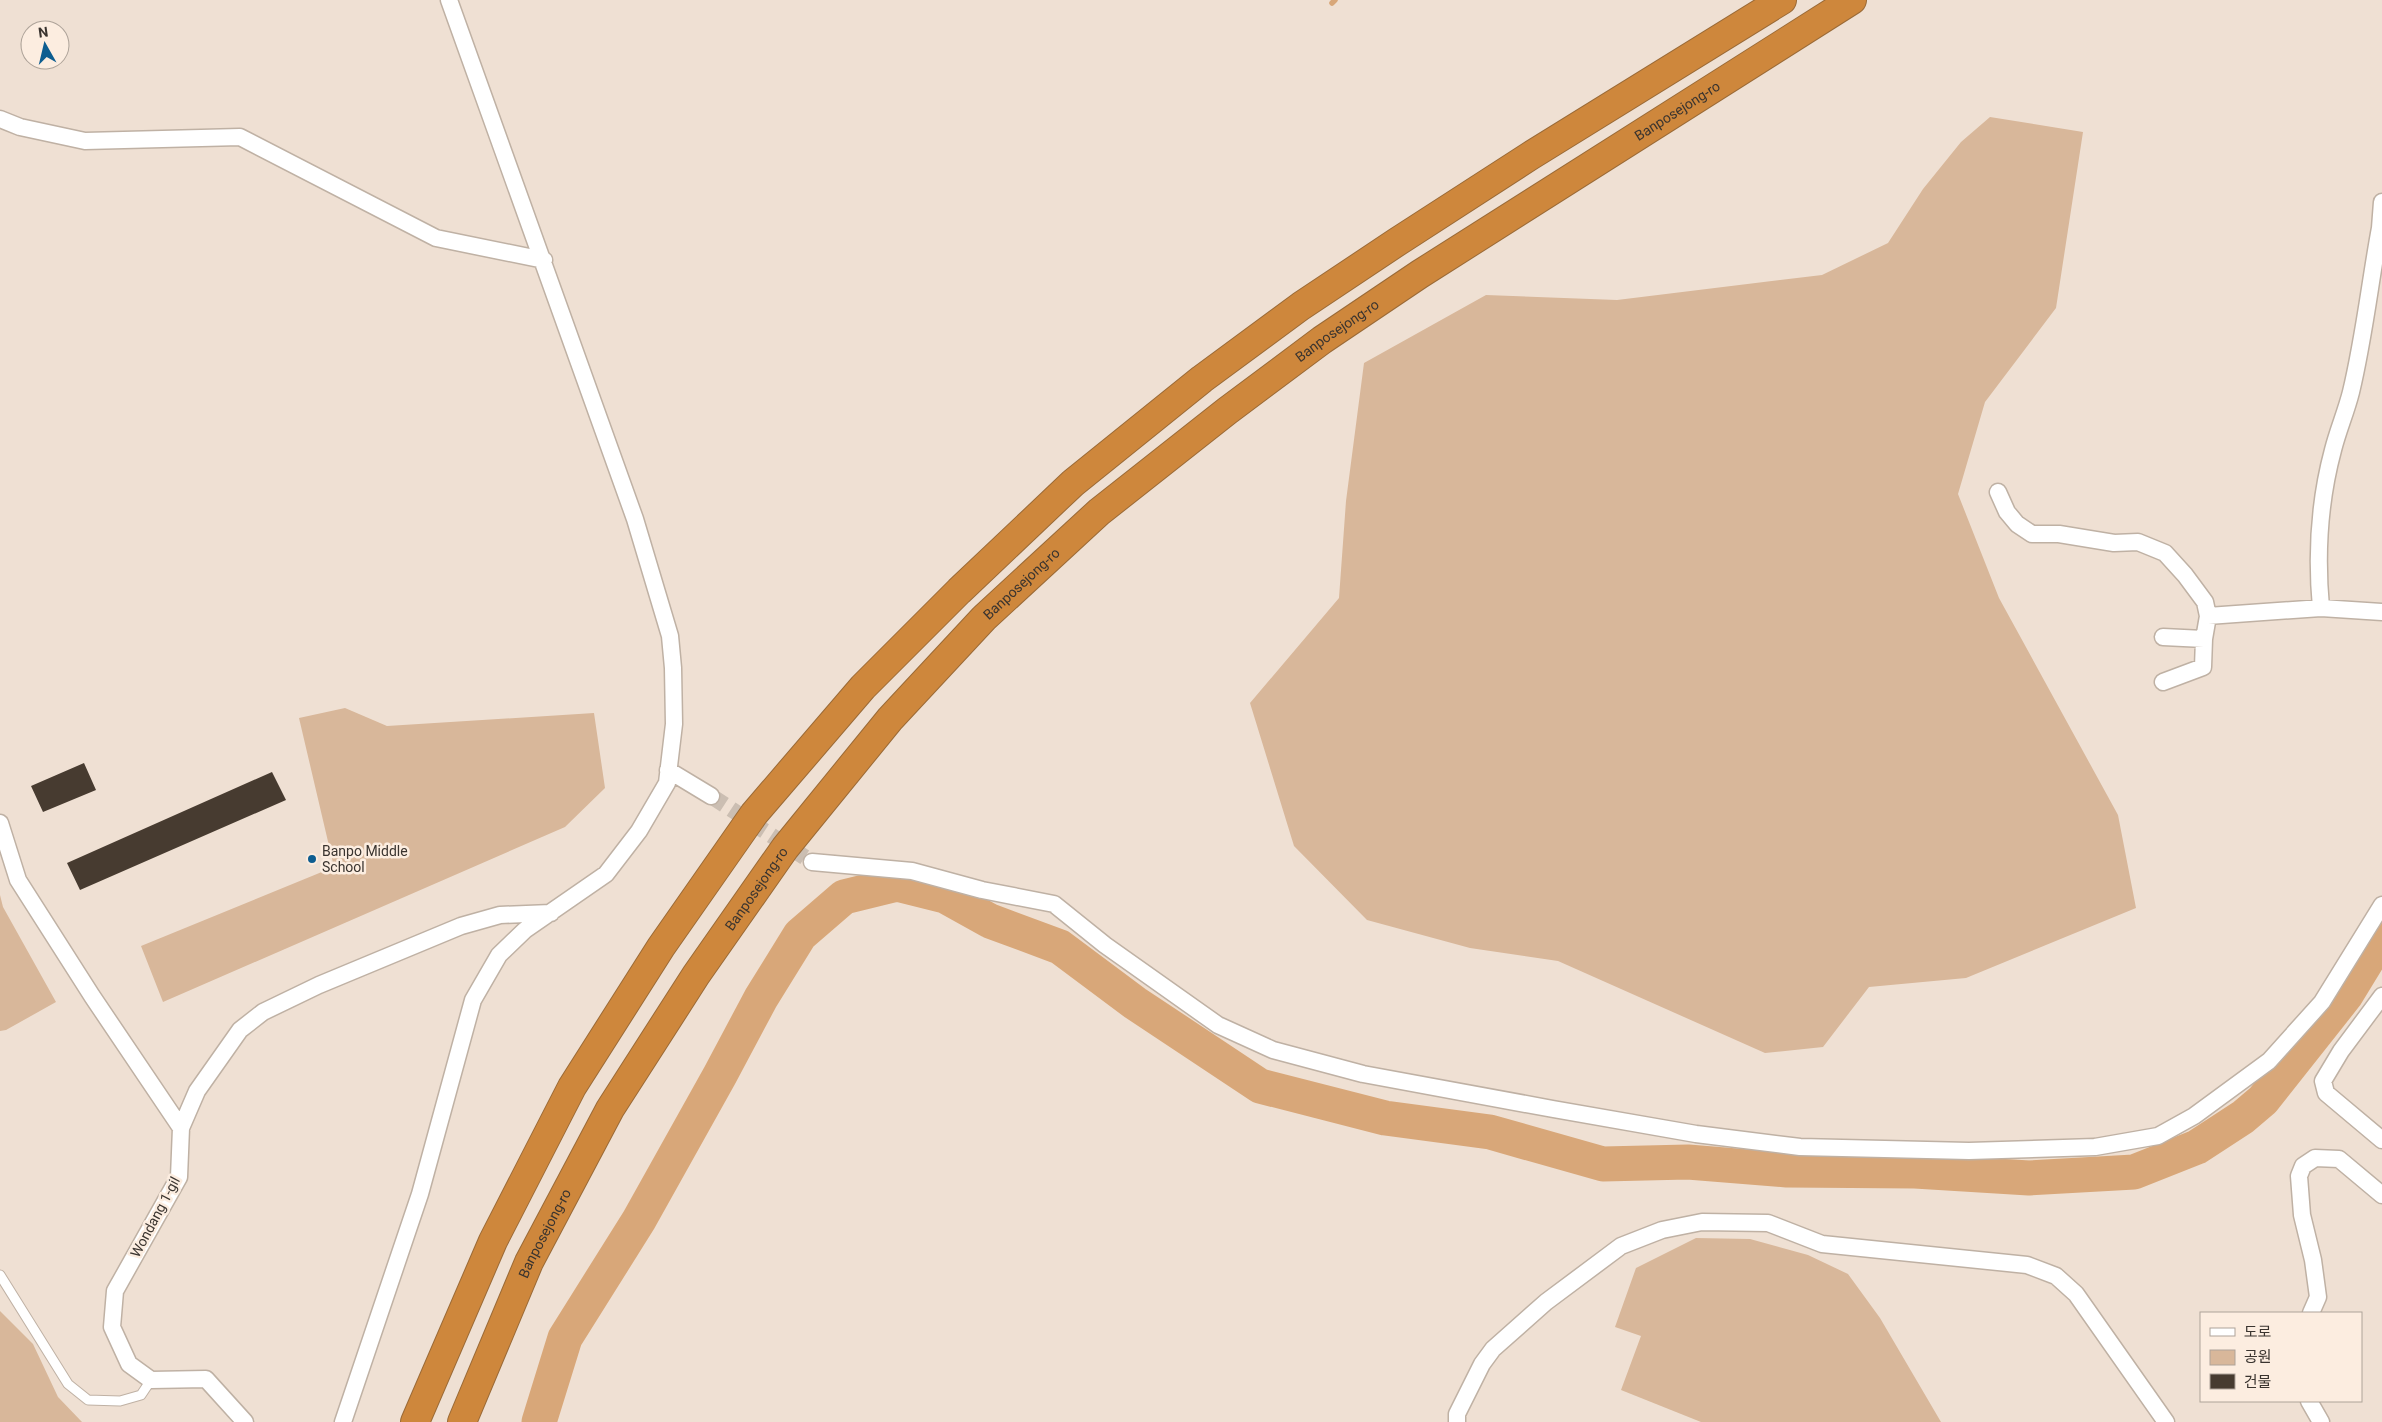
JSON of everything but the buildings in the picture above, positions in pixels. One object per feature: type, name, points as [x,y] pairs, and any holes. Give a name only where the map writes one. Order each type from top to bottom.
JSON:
[{"type":"highway","points":[[415,1422],[492,1241],[572,1087],[660,947],[754,814],[863,687],[959,591],[1073,483],[1202,379],[1301,306],[1413,231],[1782,0]]},
{"type":"highway","name":"Banposejong-ro","points":[[462,1422],[529,1262],[610,1109],[696,975],[785,848],[890,719],[984,618],[1099,512],[1227,411],[1322,340],[1420,274],[1852,0]]},
{"type":"street","points":[[343,1422],[420,1194],[473,1000],[499,956],[525,930],[606,874],[639,831],[667,782],[674,724],[674,668],[670,636],[635,519],[450,0]]},
{"type":"street","points":[[0,119],[20,127],[85,141],[240,137],[436,238],[544,260]]},
{"type":"street","points":[[2321,608],[2318,540],[2323,496],[2333,449],[2351,392],[2380,228],[2382,202]]},
{"type":"street","points":[[1998,492],[2012,518],[2032,534],[2059,534],[2114,543],[2138,542],[2165,553],[2185,575],[2205,602],[2208,616],[2204,639],[2203,667],[2163,682]]},
{"type":"street","points":[[2208,616],[2321,608],[2382,612]]},
{"type":"street","points":[[2163,637],[2204,639]]},
{"type":"street","points":[[668,770],[711,796]]},
{"type":"street","points":[[0,823],[18,880],[92,996],[181,1128]]},
{"type":"street","points":[[812,862],[912,871],[982,890],[1054,904],[1105,945],[1218,1025],[1273,1050],[1362,1074],[1524,1104],[1696,1134],[1800,1147],[1979,1151],[2094,1147],[2158,1136],[2194,1116],[2269,1060],[2322,1002],[2382,905]]},
{"type":"street","points":[[181,1128],[197,1091],[240,1030],[263,1012],[320,985],[461,926],[500,915],[551,913]]},
{"type":"street","points":[[2382,996],[2341,1051],[2323,1081],[2326,1093],[2382,1140]]},
{"type":"street","name":"Wondang 1-gil","points":[[151,1380],[129,1364],[112,1327],[115,1291],[179,1178],[181,1128]]},
{"type":"street","points":[[2311,1312],[2318,1298],[2313,1260],[2302,1215],[2299,1176],[2303,1166],[2315,1158],[2339,1159],[2382,1195]]},
{"type":"street","points":[[1457,1422],[1457,1414],[1482,1364],[1493,1349],[1546,1302],[1621,1246],[1662,1230],[1702,1222],[1768,1223],[1822,1244],[2027,1265],[2056,1276],[2076,1294],[2166,1422]]},
{"type":"street","points":[[151,1380],[206,1379],[245,1422]]},
{"type":"street","points":[[2310,1402],[2321,1422]]},
{"type":"lane","points":[[0,1275],[68,1384],[88,1400],[120,1401],[141,1395],[151,1380]]},
{"type":"green space","points":[[1990,117],[2083,132],[2056,308],[1985,402],[1958,494],[1999,598],[2118,815],[2136,908],[1966,978],[1869,987],[1823,1047],[1765,1053],[1558,961],[1470,948],[1367,920],[1294,846],[1250,703],[1339,598],[1346,501],[1364,363],[1486,295],[1617,300],[1822,275],[1888,243],[1923,189],[1961,142]]},
{"type":"green space","points":[[345,708],[387,726],[594,713],[605,788],[565,827],[163,1002],[141,946],[334,867],[299,718]]},
{"type":"green space","points":[[0,895],[3,907],[56,1002],[6,1030],[0,1031]]},
{"type":"green space","points":[[1696,1238],[1750,1239],[1808,1255],[1848,1274],[1880,1318],[1941,1422],[1701,1422],[1621,1390],[1641,1336],[1615,1327],[1636,1268]]},
{"type":"green space","points":[[0,1311],[33,1344],[58,1397],[82,1422],[0,1422]]},
{"type":"waterway","points":[[1332,3],[1335,0]]},
{"type":"waterway","points":[[539,1422],[565,1338],[639,1220],[761,998],[800,935],[844,897],[897,884],[945,896],[990,921],[1060,947],[1135,1003],[1260,1086],[1385,1118],[1490,1132],[1603,1164],[1688,1162],[1787,1170],[1915,1171],[2029,1178],[2134,1172],[2197,1147],[2243,1117],[2263,1100],[2346,995],[2382,936]]},
{"type":"tunnel","points":[[711,796],[812,862]]},
{"type":"place","name":"Banpo Middle School","points":[[312,859]]}]
